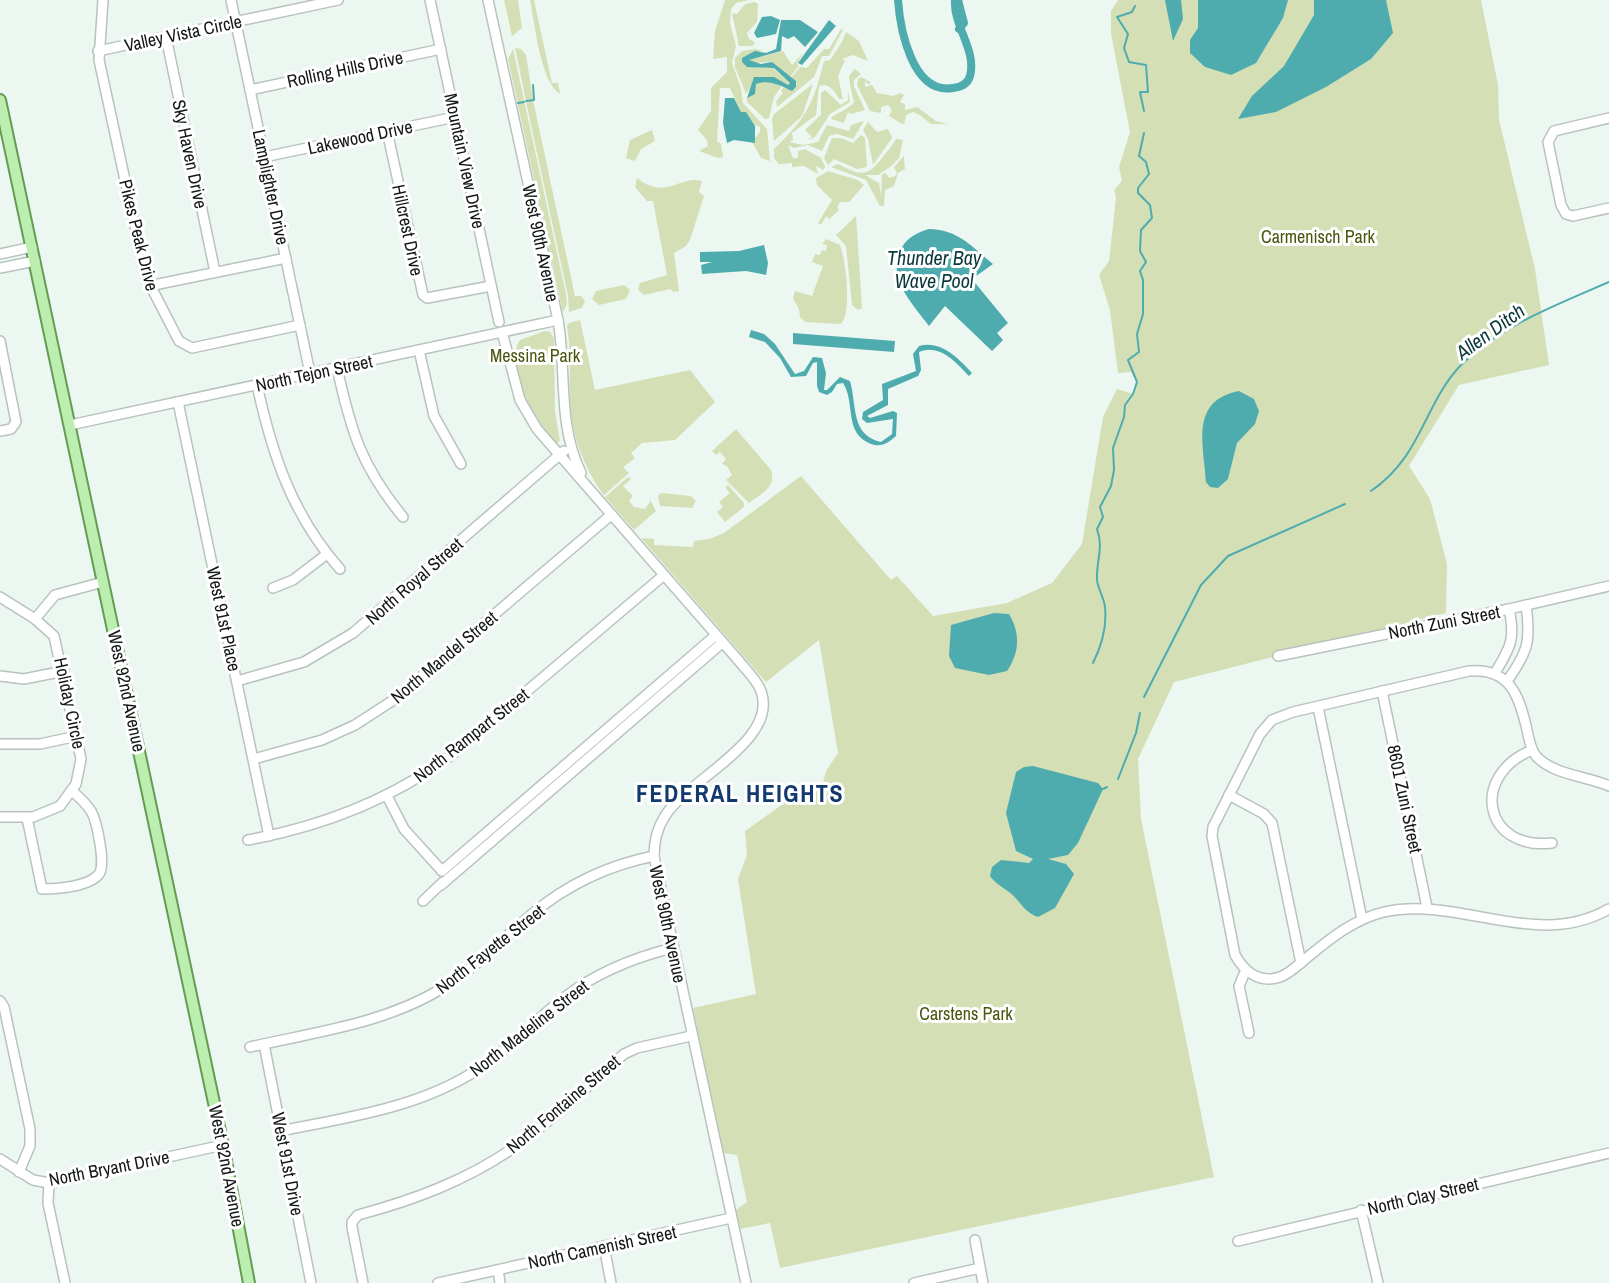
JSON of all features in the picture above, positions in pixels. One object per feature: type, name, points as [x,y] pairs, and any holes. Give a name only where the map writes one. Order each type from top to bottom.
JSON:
[{"type":"main road","name":"West 92nd Avenue","points":[[0,100],[223,1145],[249,1283]]},
{"type":"street","name":"Pikes Peak Drive","points":[[104,0],[98,51],[149,286],[179,341],[187,347],[300,325]]},
{"type":"street","name":"Lamplighter Drive","points":[[231,0],[310,374]]},
{"type":"street","name":"Valley Vista Circle","points":[[98,51],[338,0]]},
{"type":"street","name":"Mountain View Drive","points":[[430,0],[499,322]]},
{"type":"street","name":"West 90th Avenue","points":[[488,0],[558,320],[562,345],[563,409],[570,446],[587,486]]},
{"type":"street","name":"Sky Haven Drive","points":[[165,37],[215,272]]},
{"type":"street","name":"Rolling Hills Drive","points":[[250,90],[441,49]]},
{"type":"street","name":"Lakewood Drive","points":[[264,157],[455,117]]},
{"type":"street","points":[[1609,118],[1560,129],[1549,136],[1549,150],[1561,205],[1566,214],[1572,216],[1609,208]]},
{"type":"street","name":"Hillcrest Drive","points":[[387,131],[423,295],[427,298],[438,297],[492,286]]},
{"type":"street","points":[[0,254],[32,247]]},
{"type":"street","points":[[149,286],[286,258]]},
{"type":"street","points":[[0,268],[35,261]]},
{"type":"street","name":"North Tejon Street","points":[[69,425],[558,320]]},
{"type":"street","name":"West 90th Avenue","points":[[502,332],[520,400],[537,429],[760,688],[763,707],[760,722],[746,741],[671,807],[659,827],[654,856],[746,1283]]},
{"type":"street","points":[[0,341],[16,416],[16,422],[11,429],[0,431]]},
{"type":"street","points":[[418,350],[434,416],[460,464]]},
{"type":"street","points":[[337,368],[348,420],[359,449],[378,485],[403,517]]},
{"type":"street","points":[[257,385],[273,452],[286,488],[303,520],[340,569]]},
{"type":"street","name":"West 91st Place","points":[[178,402],[269,836]]},
{"type":"street","name":"North Royal Street","points":[[237,681],[304,662],[353,633],[570,446]]},
{"type":"street","name":"North Mandel Street","points":[[254,759],[322,740],[355,725],[395,699],[611,515]]},
{"type":"street","points":[[273,588],[293,580],[327,554]]},
{"type":"street","name":"North Rampart Street","points":[[248,840],[331,820],[387,796],[422,776],[454,753],[664,575]]},
{"type":"street","points":[[35,619],[55,595],[104,582]]},
{"type":"street","name":"North Zuni Street","points":[[1278,656],[1509,609],[1609,586]]},
{"type":"street","name":"Holiday Circle","points":[[0,597],[35,619],[54,636],[64,671],[81,759],[79,774],[72,791],[52,811],[27,818],[0,817]]},
{"type":"street","points":[[1507,681],[1528,648],[1530,631],[1526,605]]},
{"type":"street","points":[[1495,673],[1513,640],[1514,627],[1509,609]]},
{"type":"street","points":[[423,902],[528,804],[719,639]]},
{"type":"street","points":[[0,676],[24,679],[64,671]]},
{"type":"street","points":[[1609,786],[1548,765],[1532,750],[1518,699],[1507,681],[1495,673],[1469,671],[1284,715],[1267,725],[1255,742],[1213,827],[1212,846],[1235,955],[1245,972],[1267,978],[1279,977],[1362,919],[1403,909],[1427,907],[1537,926],[1578,921],[1609,909]]},
{"type":"street","name":"8601 Zuni Street","points":[[1382,691],[1427,907]]},
{"type":"street","points":[[1318,707],[1362,919]]},
{"type":"street","points":[[0,744],[40,744],[77,736]]},
{"type":"street","points":[[1532,750],[1509,763],[1498,774],[1492,790],[1495,810],[1499,823],[1514,839],[1532,845],[1552,843]]},
{"type":"street","points":[[27,818],[42,889],[91,881],[99,875],[101,867],[96,822],[85,802],[72,791]]},
{"type":"street","points":[[1229,795],[1258,810],[1272,823],[1301,963]]},
{"type":"street","points":[[387,796],[404,829],[442,871],[444,879],[441,885]]},
{"type":"street","points":[[442,871],[528,804]]},
{"type":"street","name":"North Fayette Street","points":[[250,1047],[357,1024],[418,1002],[460,976],[532,914],[568,889],[610,868],[654,856]]},
{"type":"street","name":"North Madeline Street","points":[[281,1131],[382,1110],[433,1094],[479,1069],[566,996],[594,978],[636,957],[672,948]]},
{"type":"street","points":[[1245,972],[1239,986],[1249,1034]]},
{"type":"street","points":[[0,1001],[4,1007],[30,1129],[30,1146],[19,1172]]},
{"type":"street","name":"North Fontaine Street","points":[[363,1283],[352,1222],[358,1215],[431,1192],[481,1168],[516,1146],[628,1052],[691,1036]]},
{"type":"street","name":"West 91st Drive","points":[[264,1044],[311,1283]]},
{"type":"street","name":"North Bryant Drive","points":[[0,1159],[33,1180],[49,1183],[223,1145]]},
{"type":"street","name":"North Clay Street","points":[[1238,1240],[1609,1153]]},
{"type":"street","points":[[49,1183],[48,1203],[65,1283]]},
{"type":"street","points":[[1361,1210],[1378,1283]]},
{"type":"street","name":"North Camenish Street","points":[[438,1283],[732,1218]]},
{"type":"street","points":[[975,1240],[983,1283]]},
{"type":"street","points":[[604,1246],[611,1283]]},
{"type":"street","points":[[914,1283],[980,1268]]},
{"type":"street","points":[[498,1270],[500,1283]]},
{"type":"green space","points":[[504,0],[518,0],[522,28],[512,36]]},
{"type":"green space","points":[[530,0],[534,0],[552,83],[558,83],[560,94],[553,87],[543,65]]},
{"type":"green space","points":[[725,0],[749,0],[736,3],[731,9],[730,23],[736,46],[732,63],[741,88],[743,103],[767,129],[770,161],[761,158],[752,142],[760,132],[760,127],[753,124],[746,112],[741,112],[730,88],[720,88],[717,141],[721,144],[723,157],[718,158],[699,151],[708,146],[707,140],[698,130],[711,111],[711,88],[727,72],[727,57],[713,59],[715,31]]},
{"type":"green space","points":[[1118,0],[1481,0],[1498,85],[1499,120],[1535,269],[1549,365],[1459,385],[1409,466],[1430,499],[1447,564],[1446,613],[1174,682],[1138,759],[1141,819],[1214,1177],[780,1268],[770,1223],[740,1229],[736,1210],[747,1202],[737,1155],[723,1153],[693,1008],[756,994],[738,879],[747,855],[745,831],[797,794],[822,787],[826,771],[838,753],[819,640],[766,682],[641,538],[654,539],[654,545],[693,547],[694,541],[709,539],[724,533],[801,476],[891,580],[897,576],[933,616],[1007,603],[1052,583],[1082,544],[1103,417],[1117,389],[1133,394],[1137,382],[1131,372],[1118,373],[1110,310],[1099,275],[1109,261],[1116,198],[1114,190],[1122,181],[1119,167],[1130,132],[1111,34],[1111,11]]},
{"type":"green space","points":[[755,2],[758,4],[757,22],[747,33],[749,39],[755,42],[753,46],[739,46],[732,13],[737,14],[745,4]]},
{"type":"green space","points":[[841,29],[843,30],[829,56],[822,56],[814,77],[777,107],[776,101],[783,93],[781,91],[784,87],[794,90],[797,84],[790,79],[800,67],[807,68],[824,49],[829,49]]},
{"type":"green space","points":[[846,32],[859,41],[868,61],[853,55],[842,59],[845,60],[838,76],[843,99],[839,99],[829,87],[819,86],[816,115],[792,133],[793,140],[789,142],[803,145],[818,142],[827,125],[849,131],[851,125],[864,121],[853,139],[837,134],[829,136],[822,151],[808,145],[794,148],[788,145],[793,158],[798,158],[798,151],[805,149],[821,158],[825,167],[823,170],[816,166],[818,174],[804,166],[792,167],[792,163],[779,164],[774,158],[774,149],[807,110],[824,61],[830,60]]},
{"type":"green space","points":[[515,48],[521,49],[526,55],[533,99],[526,101]]},
{"type":"green space","points":[[513,49],[566,294],[567,304],[563,313],[508,59]]},
{"type":"green space","points":[[756,49],[763,51],[753,53],[744,64],[773,68],[790,83],[788,85],[763,77],[754,82],[746,94],[735,67],[735,58],[742,51]]},
{"type":"green space","points":[[783,51],[792,65],[803,53],[797,64],[799,66],[789,78],[772,62],[751,63],[749,60]]},
{"type":"green space","points":[[855,69],[861,74],[854,80],[854,86],[865,110],[851,114],[848,112],[844,123],[831,119],[854,102],[849,76]]},
{"type":"green space","points":[[861,77],[870,82],[868,84],[865,81],[865,87],[872,85],[877,93],[893,96],[900,93],[904,95],[900,102],[905,104],[905,110],[917,107],[936,121],[948,124],[931,124],[913,112],[906,115],[904,124],[902,124],[889,116],[892,110],[888,105],[881,107],[881,113],[870,111],[857,85]]},
{"type":"green space","points":[[770,81],[782,86],[774,97],[769,118],[765,119],[747,102],[747,98],[755,93],[756,83]]},
{"type":"green space","points":[[813,84],[802,116],[774,141],[772,120],[774,114]]},
{"type":"green space","points":[[825,90],[841,105],[848,100],[848,91],[850,102],[830,114],[815,137],[806,141],[812,137],[805,130],[821,115],[821,93]]},
{"type":"green space","points":[[533,100],[575,296],[581,296],[585,301],[582,308],[569,312],[568,296],[526,102]]},
{"type":"green space","points":[[868,122],[877,132],[888,129],[892,138],[873,165],[868,139],[863,130]]},
{"type":"green space","points":[[652,130],[655,141],[641,149],[635,161],[626,158],[630,140]]},
{"type":"green space","points":[[861,135],[865,138],[867,167],[857,169],[834,159],[828,165],[824,158],[832,138],[841,138],[853,143]]},
{"type":"green space","points":[[896,139],[903,140],[899,158],[878,175],[865,175],[879,183],[881,196],[882,174],[886,173],[889,178],[895,176],[897,173],[894,167],[904,156],[905,169],[898,173],[894,186],[885,190],[884,206],[880,206],[866,180],[831,167],[838,164],[859,173],[869,171],[879,162]]},
{"type":"green space","points":[[828,171],[858,180],[864,185],[849,202],[840,202],[837,208],[839,210],[829,219],[826,216],[821,225],[818,223],[832,200],[817,185],[816,178]]},
{"type":"green space","points":[[637,178],[656,187],[672,186],[686,181],[702,181],[699,192],[704,196],[690,240],[686,246],[674,253],[679,291],[674,292],[670,289],[644,295],[638,290],[640,283],[667,275],[653,201],[647,201],[635,187]]},
{"type":"green space","points":[[856,216],[862,308],[858,310],[852,305],[846,246],[836,235]]},
{"type":"green space","points":[[826,239],[840,245],[844,262],[847,298],[841,324],[805,322],[800,317],[799,309],[793,298],[795,291],[812,296],[823,266],[812,262],[815,254],[820,255],[822,250],[826,251],[827,245],[822,244]]},
{"type":"green space","points":[[624,285],[630,290],[626,299],[599,305],[592,299],[596,291]]},
{"type":"green space","points":[[580,320],[595,390],[690,370],[715,402],[675,440],[642,443],[631,453],[635,458],[623,467],[629,473],[604,495],[584,461],[572,422],[567,326],[569,323]]},
{"type":"green space","name":"Messina Park","points":[[545,331],[550,332],[554,338],[555,412],[560,441],[557,443],[540,423],[524,394],[515,364],[520,340]]},
{"type":"green space","points":[[736,429],[771,470],[770,486],[749,503],[726,480],[732,475],[727,466],[722,464],[726,459],[720,452],[716,455],[712,451]]},
{"type":"green space","points":[[628,477],[631,479],[623,486],[633,496],[629,501],[634,507],[645,509],[650,502],[649,498],[656,511],[634,530],[605,497]]},
{"type":"green space","points":[[728,485],[744,503],[744,507],[725,522],[717,512],[723,507],[719,502],[730,493],[725,487]]},
{"type":"green space","points":[[661,493],[691,496],[696,501],[692,508],[660,506],[658,496]]},
{"type":"water","points":[[1165,0],[1181,0],[1183,19],[1173,41]]},
{"type":"water","points":[[1198,0],[1288,0],[1283,18],[1256,63],[1231,75],[1205,67],[1190,53],[1190,40],[1198,28]]},
{"type":"water","points":[[1314,0],[1386,0],[1393,33],[1371,59],[1326,87],[1276,112],[1238,119],[1252,96],[1284,66],[1314,15]]},
{"type":"water","points":[[771,16],[780,20],[776,34],[757,38],[754,33],[762,17]]},
{"type":"water","points":[[781,20],[800,20],[818,32],[805,47],[794,36],[788,39],[782,36],[781,51],[749,60],[761,64],[772,62],[796,81],[796,87],[792,91],[774,83],[760,83],[756,84],[755,94],[747,98],[754,77],[774,77],[788,85],[790,83],[774,68],[747,67],[742,62],[742,58],[755,51],[766,53],[776,49]]},
{"type":"water","points":[[829,20],[836,26],[802,65],[798,63]]},
{"type":"water","points":[[725,98],[734,98],[741,112],[746,112],[755,126],[755,143],[734,140],[727,143],[723,123]]},
{"type":"water","name":"Thunder Bay Wave Pool","points":[[929,229],[949,232],[957,236],[993,264],[972,279],[1008,323],[997,333],[1003,340],[992,351],[945,306],[929,326],[903,289],[897,269],[902,247],[914,235]]},
{"type":"water","points":[[764,245],[768,263],[766,275],[746,271],[702,274],[701,265],[712,262],[700,262],[700,252],[739,251]]},
{"type":"water","points":[[751,330],[764,334],[775,344],[795,374],[804,371],[813,357],[822,358],[826,373],[824,390],[827,390],[840,377],[850,381],[859,426],[864,433],[881,442],[892,434],[893,419],[867,423],[862,419],[863,412],[883,400],[882,384],[916,371],[913,354],[919,346],[942,348],[955,356],[972,373],[969,376],[947,355],[940,352],[926,350],[919,352],[921,370],[918,376],[888,389],[888,405],[867,416],[870,418],[893,411],[897,413],[896,436],[885,444],[875,445],[862,439],[857,433],[843,383],[837,384],[827,395],[819,392],[817,362],[813,363],[806,376],[791,377],[780,358],[765,342],[749,337]]},
{"type":"water","points":[[793,333],[895,341],[894,352],[793,344]]},
{"type":"water","points":[[1239,391],[1254,399],[1259,411],[1255,424],[1237,443],[1228,479],[1218,488],[1210,487],[1206,482],[1202,439],[1206,414],[1212,404],[1223,396]]},
{"type":"water","points":[[994,613],[1009,614],[1017,636],[1014,657],[1007,671],[989,675],[955,668],[949,656],[951,625]]},
{"type":"water","points":[[1033,766],[1098,783],[1103,789],[1078,843],[1068,855],[1048,859],[1066,864],[1074,874],[1055,908],[1038,917],[1025,909],[1013,895],[990,876],[992,867],[1001,860],[1029,863],[1033,859],[1016,851],[1006,813],[1016,772],[1024,767]]},
{"type":"waterway","points":[[898,0],[905,42],[918,71],[927,81],[939,87],[953,88],[968,81],[971,66],[968,47],[957,19],[955,0]]},
{"type":"waterway","points":[[958,0],[964,23],[959,29]]},
{"type":"waterway","points":[[1135,6],[1132,12],[1117,17],[1128,34],[1124,48],[1129,62],[1146,65],[1148,92],[1140,92],[1144,111]]},
{"type":"waterway","points":[[526,101],[534,100],[533,85]]},
{"type":"waterway","points":[[518,103],[524,102]]},
{"type":"waterway","points":[[1093,663],[1101,643],[1105,622],[1104,604],[1097,580],[1100,548],[1097,529],[1103,517],[1100,507],[1111,486],[1114,470],[1113,448],[1124,417],[1125,405],[1133,394],[1137,382],[1128,360],[1139,352],[1137,334],[1143,314],[1143,280],[1140,271],[1146,262],[1140,251],[1141,230],[1152,218],[1150,205],[1138,193],[1138,188],[1149,174],[1146,162],[1139,156],[1144,133]]},
{"type":"waterway","name":"Allen Ditch","points":[[1371,491],[1402,462],[1448,380],[1461,365],[1494,338],[1512,327],[1609,282]]},
{"type":"waterway","name":"Allen Ditch","points":[[1144,697],[1201,585],[1228,556],[1345,504]]},
{"type":"waterway","name":"Allen Ditch","points":[[1118,779],[1136,733],[1140,713]]},
{"type":"waterway","name":"Allen Ditch","points":[[1103,789],[1107,787]]},
{"type":"district","name":"FEDERAL HEIGHTS","points":[[740,793]]},
{"type":"park label","name":"Carmenisch Park","points":[[1318,236]]},
{"type":"park label","name":"Carstens Park","points":[[966,1013]]}]
